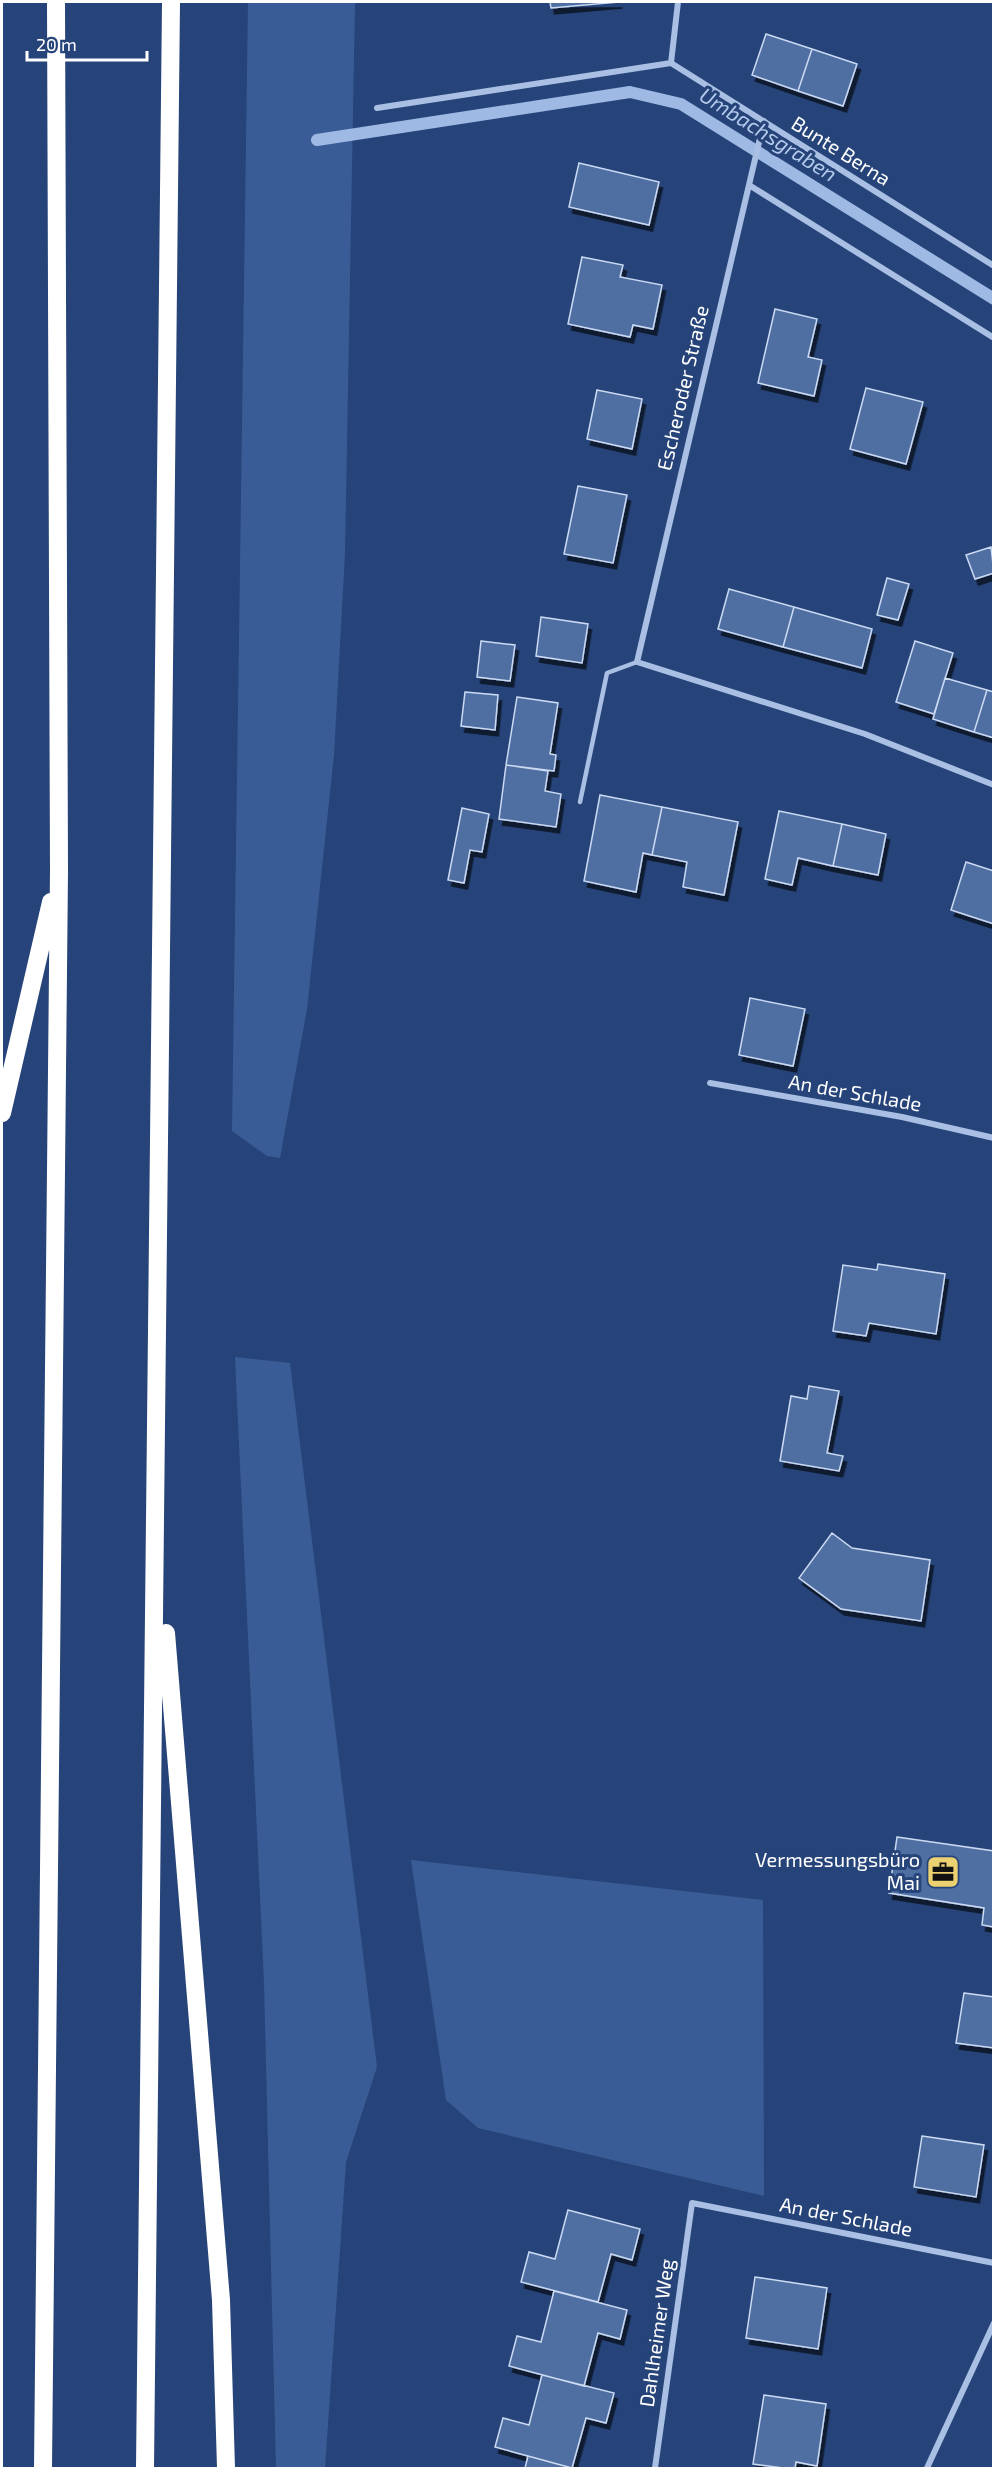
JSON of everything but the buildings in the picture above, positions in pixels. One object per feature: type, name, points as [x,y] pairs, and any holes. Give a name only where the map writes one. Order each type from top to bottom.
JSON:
[{"type":"highway","points":[[43,2469],[58,872],[56,2]]},
{"type":"highway","points":[[144,2469],[158,1524],[157,1310],[164,913],[171,2]]},
{"type":"highway","points":[[2,1113],[58,872]]},
{"type":"highway","points":[[158,1524],[222,2300],[226,2469]]},
{"type":"street","points":[[376,108],[671,63],[678,2]]},
{"type":"street","name":"Bunte Berna","points":[[671,63],[993,266]]},
{"type":"street","name":"Escheroder Straße","points":[[637,663],[764,121]]},
{"type":"street","points":[[749,186],[993,338]]},
{"type":"street","points":[[637,663],[866,734],[993,785]]},
{"type":"street","name":"An der Schlade","points":[[710,1083],[902,1117],[993,1137]]},
{"type":"street","name":"An der Schlade","points":[[692,2203],[993,2263]]},
{"type":"street","name":"Dahlheimer Weg","points":[[655,2469],[692,2203]]},
{"type":"street","points":[[927,2469],[993,2323]]},
{"type":"lane","points":[[580,802],[608,673],[637,663]]},
{"type":"shaded area","points":[[248,2],[355,2],[345,553],[334,755],[307,1009],[280,1158],[267,1156],[232,1131]]},
{"type":"shaded area","points":[[235,1357],[290,1363],[377,2067],[346,2162],[325,2468],[276,2468],[264,1983]]},
{"type":"shaded area","points":[[411,1860],[763,1900],[764,2196],[478,2128],[446,2100]]},
{"type":"waterway","name":"Umbachsgraben","points":[[317,140],[630,92],[681,104],[994,299]]},
{"type":"place","name":"Vermessungsbüro Mai","points":[[943,1872]]}]
